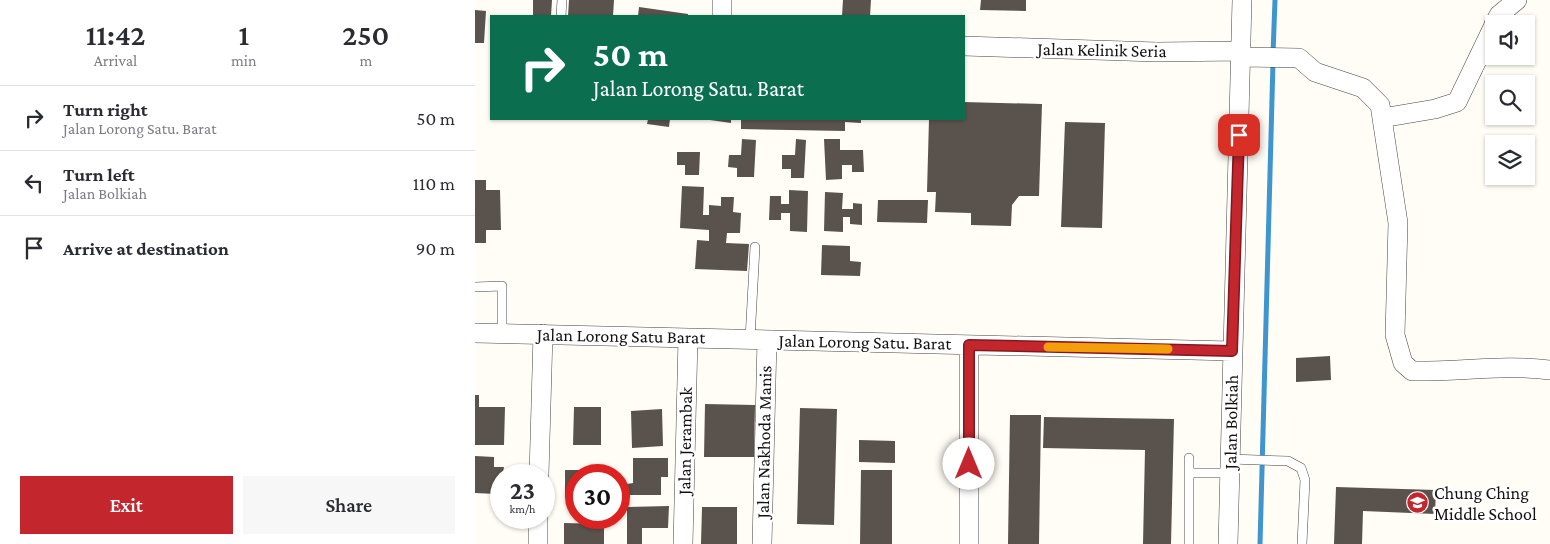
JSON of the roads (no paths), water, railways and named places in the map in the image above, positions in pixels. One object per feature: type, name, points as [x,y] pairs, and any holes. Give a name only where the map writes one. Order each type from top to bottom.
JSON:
[{"type":"street","points":[[722,0],[722,15]]},
{"type":"street","name":"Jalan Bolkiah","points":[[1228,544],[1242,0]]},
{"type":"street","points":[[1499,15],[1517,0]]},
{"type":"street","points":[[1382,118],[1435,109],[1457,102],[1485,43]]},
{"type":"street","name":"Jalan Kelinik Seria","points":[[965,46],[1241,54],[1261,58],[1299,58],[1315,72],[1363,88],[1380,106],[1398,223],[1395,335],[1403,363],[1412,371],[1446,372],[1487,367],[1550,370]]},
{"type":"street","name":"Jalan Lorong Satu Barat","points":[[475,333],[758,339]]},
{"type":"street","points":[[539,464],[543,334]]},
{"type":"street","name":"Jalan Jerambak","points":[[683,544],[688,338]]},
{"type":"street","name":"Jalan Lorong Satu. Barat","points":[[758,339],[1232,351]]},
{"type":"street","name":"Jalan Nakhoda Manis","points":[[758,339],[762,544]]},
{"type":"street","points":[[969,345],[969,544]]},
{"type":"street","points":[[537,544],[538,529]]},
{"type":"lane","points":[[561,15],[562,0]]},
{"type":"lane","points":[[755,247],[758,339]]},
{"type":"lane","points":[[475,286],[502,286],[502,333]]},
{"type":"lane","points":[[1189,458],[1189,544]]},
{"type":"lane","points":[[1189,473],[1255,460],[1288,461],[1301,468],[1304,473],[1302,544]]},
{"type":"waterway","points":[[1273,54],[1275,0]]},
{"type":"waterway","points":[[1260,544],[1273,62]]},
{"type":"place","name":"Chung Ching Middle School","points":[[1418,503]]}]
